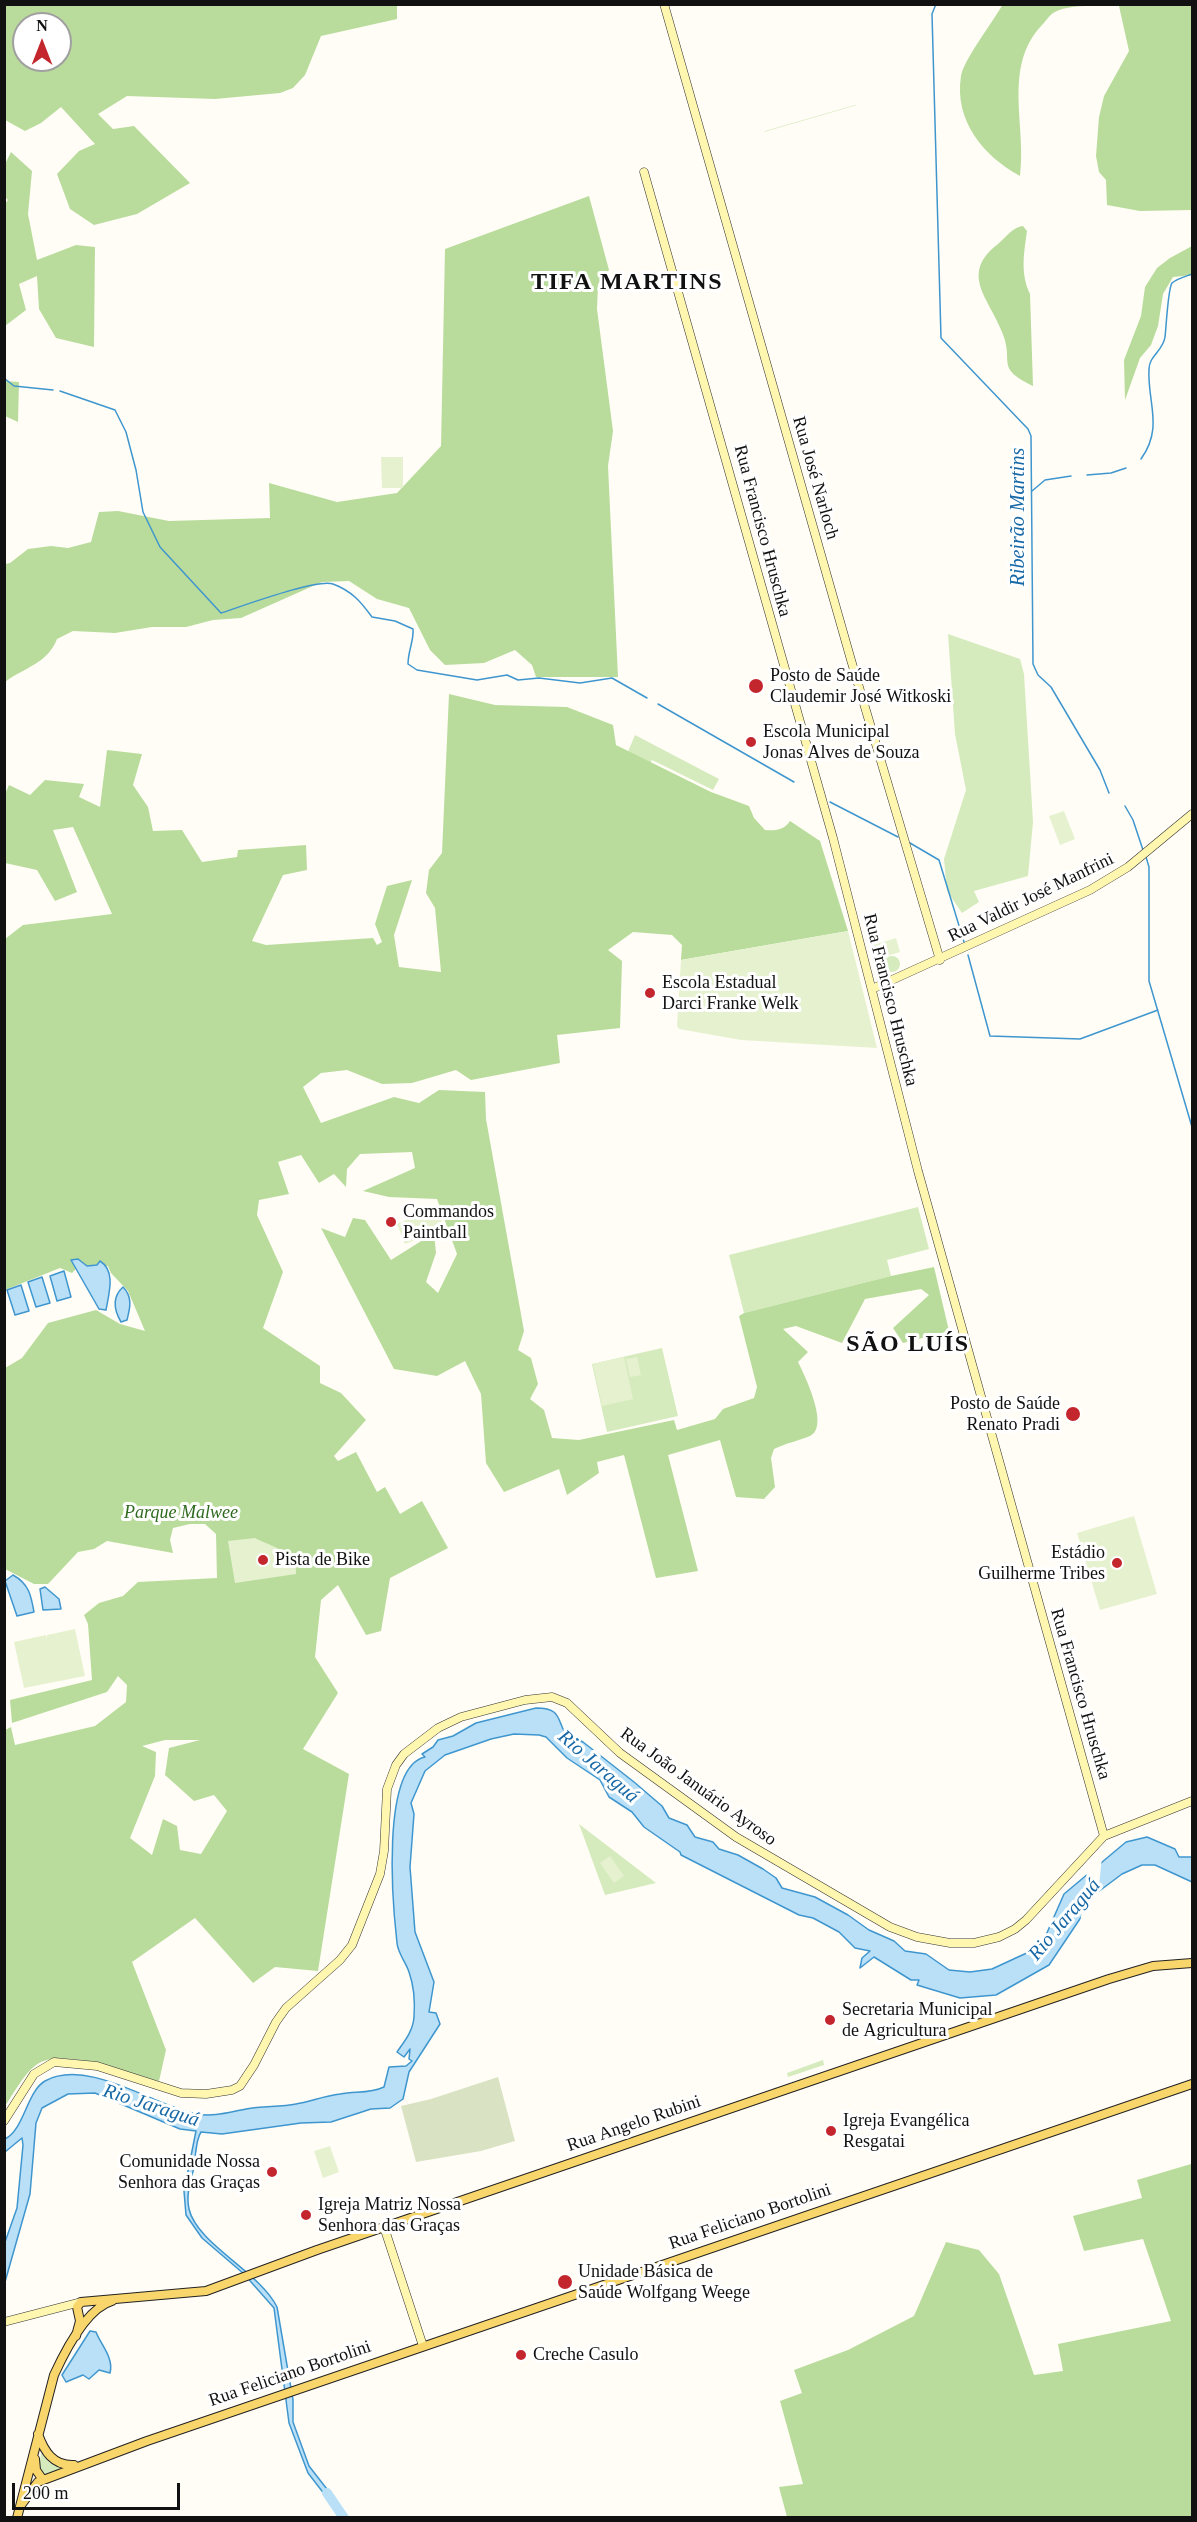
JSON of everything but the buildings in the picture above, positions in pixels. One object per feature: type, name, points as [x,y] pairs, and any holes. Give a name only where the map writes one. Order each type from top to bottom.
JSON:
[{"type":"main road","name":"Rua José Narloch","points":[[664,4],[851,660],[940,960]]},
{"type":"main road","name":"Rua Francisco Hruschka","points":[[644,172],[833,838],[918,1170],[1104,1836]]},
{"type":"main road","name":"Rua Valdir José Manfrini","points":[[872,989],[1090,890],[1140,858],[1192,814]]},
{"type":"main road","name":"Rua João Januário Ayroso","points":[[4,2121],[34,2074],[54,2062],[97,2066],[181,2093],[206,2094],[232,2090],[240,2086],[254,2066],[276,2022],[286,2008],[352,1945],[380,1874],[384,1851],[387,1789],[396,1765],[404,1754],[438,1728],[486,1709],[539,1697],[560,1699],[620,1752],[736,1837],[890,1927],[930,1940],[957,1944],[974,1943],[1015,1929],[1104,1836],[1192,1801]]},
{"type":"main road","name":"Rua Angelo Rubini","points":[[81,2305],[122,2298],[206,2291],[384,2227],[1125,1973],[1159,1965],[1192,1963]]},
{"type":"main road","name":"Rua Feliciano Bortolini","points":[[21,2505],[33,2486],[81,2465],[1192,2084]]},
{"type":"main road","points":[[384,2227],[423,2346]]},
{"type":"main road","points":[[17,2517],[54,2375],[76,2336],[98,2307],[122,2298]]},
{"type":"main road","points":[[4,2322],[81,2305],[76,2336]]},
{"type":"main road","points":[[37,2437],[53,2460],[69,2466],[81,2465]]},
{"type":"main road","points":[[37,2437],[35,2464],[43,2480]]},
{"type":"green space","points":[[1003,4],[1192,5],[1192,210],[1140,211],[1107,205],[1106,180],[1099,172],[1096,156],[1099,117],[1104,96],[1129,51],[1119,6],[1061,9],[1050,16],[1030,41],[1019,78],[1020,176],[994,158],[983,147],[967,122],[962,107],[961,76],[973,50]]},
{"type":"green space","points":[[5,5],[397,5],[397,19],[321,36],[305,75],[293,88],[280,93],[215,99],[127,96],[98,114],[113,129],[134,126],[190,183],[137,214],[94,225],[70,209],[57,174],[79,151],[95,144],[61,107],[41,123],[25,131],[5,120]]},
{"type":"green space","points":[[857,105],[764,132],[765,131]]},
{"type":"green space","points":[[11,152],[32,171],[28,214],[37,260],[76,245],[95,247],[94,347],[56,338],[39,309],[37,276],[19,284],[26,310],[5,326],[4,205],[8,200],[5,197],[5,164]]},
{"type":"green space","points":[[589,196],[609,270],[598,284],[597,309],[613,431],[608,466],[618,677],[536,677],[532,665],[515,650],[484,663],[445,665],[430,650],[409,608],[377,599],[349,581],[322,582],[241,618],[213,620],[186,627],[152,627],[115,633],[73,631],[57,639],[41,660],[5,682],[5,564],[10,563],[28,549],[51,546],[68,548],[91,542],[99,512],[118,511],[169,521],[270,518],[269,483],[337,502],[397,493],[441,446],[445,249]]},
{"type":"green space","points":[[1023,226],[1027,231],[1024,271],[1030,294],[1033,386],[1009,369],[1002,332],[980,287],[979,276],[980,266],[986,255],[1013,230]]},
{"type":"green space","points":[[1192,246],[1192,275],[1173,277],[1163,294],[1158,326],[1151,345],[1140,358],[1125,400],[1124,360],[1141,316],[1145,287],[1157,268]]},
{"type":"green space","points":[[5,381],[19,382],[18,422],[5,416]]},
{"type":"green space","points":[[381,457],[403,457],[403,488],[382,488]]},
{"type":"green space","points":[[948,634],[1020,659],[1024,674],[1033,822],[1028,876],[974,891],[979,902],[962,913],[947,891],[944,859],[966,790],[955,734]]},
{"type":"green space","name":"Parque Malwee","points":[[449,694],[495,705],[567,707],[613,725],[616,745],[711,792],[749,806],[754,818],[765,830],[779,829],[790,821],[820,841],[848,931],[681,960],[682,945],[672,935],[633,932],[608,950],[622,961],[620,1028],[557,1035],[560,1063],[471,1080],[456,1070],[412,1083],[382,1084],[347,1070],[321,1073],[303,1087],[321,1123],[394,1097],[419,1103],[439,1090],[485,1092],[486,1119],[524,1331],[518,1350],[531,1358],[538,1384],[530,1399],[544,1410],[552,1438],[579,1440],[674,1420],[677,1430],[715,1419],[723,1409],[754,1398],[757,1387],[739,1316],[744,1313],[934,1267],[949,1331],[903,1343],[893,1328],[929,1295],[921,1289],[865,1299],[842,1343],[796,1326],[783,1329],[808,1352],[798,1362],[817,1412],[816,1431],[810,1436],[774,1449],[771,1458],[775,1487],[764,1499],[736,1497],[720,1440],[668,1455],[698,1571],[656,1578],[624,1455],[597,1462],[599,1473],[567,1495],[559,1469],[504,1492],[486,1463],[481,1394],[465,1361],[437,1376],[394,1369],[321,1228],[345,1237],[353,1218],[365,1220],[391,1260],[434,1233],[436,1253],[426,1282],[438,1293],[457,1254],[437,1199],[389,1197],[363,1191],[415,1168],[412,1152],[360,1154],[347,1169],[346,1187],[334,1174],[319,1183],[301,1155],[278,1162],[289,1194],[259,1200],[257,1215],[283,1272],[263,1328],[320,1366],[320,1383],[341,1393],[366,1420],[334,1456],[338,1461],[356,1452],[377,1492],[385,1487],[400,1514],[422,1501],[448,1548],[390,1578],[381,1631],[366,1635],[338,1585],[321,1600],[315,1657],[338,1693],[303,1749],[349,1774],[318,1971],[275,1967],[253,1983],[195,1918],[132,1962],[166,2050],[159,2081],[96,2063],[61,2058],[47,2060],[36,2065],[27,2074],[5,2106],[5,1730],[11,1727],[15,1745],[95,1726],[126,1702],[127,1685],[118,1676],[107,1692],[12,1723],[10,1700],[92,1680],[88,1624],[84,1615],[99,1603],[123,1596],[138,1582],[217,1578],[216,1534],[205,1524],[190,1524],[173,1528],[170,1540],[173,1553],[107,1541],[94,1549],[78,1552],[48,1584],[34,1584],[5,1569],[5,1368],[22,1358],[48,1323],[96,1310],[120,1324],[145,1331],[128,1291],[111,1273],[108,1266],[87,1266],[78,1259],[72,1260],[76,1269],[72,1273],[60,1268],[5,1290],[5,939],[23,925],[112,914],[73,827],[53,830],[77,892],[55,901],[37,870],[5,863],[5,794],[9,785],[30,795],[45,780],[84,784],[79,797],[100,807],[107,750],[142,754],[133,785],[148,807],[153,831],[182,830],[202,862],[237,857],[238,850],[306,845],[307,870],[283,875],[252,941],[266,945],[373,938],[377,945],[382,942],[375,924],[387,886],[412,880],[394,935],[399,967],[441,972],[435,908],[426,893],[429,870],[442,853]],"holes":[[[165,1740],[200,1740],[169,1748],[165,1775],[194,1801],[214,1795],[227,1811],[201,1854],[180,1850],[177,1826],[163,1819],[152,1855],[130,1838],[155,1776],[156,1752],[142,1746]]]},
{"type":"green space","points":[[635,735],[719,779],[713,790],[652,760],[649,765],[627,754]]},
{"type":"green space","points":[[1064,811],[1075,839],[1060,845],[1049,816]]},
{"type":"green space","points":[[848,931],[877,1048],[741,1040],[679,1029],[677,1026],[681,960]]},
{"type":"green space","points":[[896,938],[900,952],[874,960],[870,946]]},
{"type":"green space","points":[[892,956],[898,958],[900,964],[898,970],[892,972],[886,970],[884,964],[886,958]]},
{"type":"green space","points":[[436,1207],[444,1228],[405,1244],[397,1224]]},
{"type":"green space","points":[[918,1207],[929,1249],[887,1260],[891,1276],[744,1313],[729,1255]]},
{"type":"green space","points":[[662,1348],[678,1416],[607,1432],[592,1364]]},
{"type":"green space","points":[[624,1357],[633,1399],[602,1406],[593,1364]]},
{"type":"green space","points":[[637,1357],[641,1375],[630,1377],[626,1359]]},
{"type":"green space","name":"Estádio Guilherme Tribes","points":[[1134,1516],[1157,1594],[1100,1610],[1077,1533]]},
{"type":"green space","name":"Pista de Bike","points":[[255,1538],[288,1555],[296,1567],[296,1574],[235,1583],[228,1541]]},
{"type":"green space","points":[[75,1629],[85,1676],[24,1688],[14,1642],[46,1635],[47,1639],[47,1635]]},
{"type":"green space","points":[[579,1824],[656,1883],[605,1895]]},
{"type":"green space","points":[[610,1856],[624,1876],[614,1883],[600,1863]]},
{"type":"green space","points":[[823,2060],[824,2065],[788,2077],[787,2073]]},
{"type":"green space","points":[[498,2077],[515,2141],[481,2151],[416,2162],[401,2106],[431,2099]]},
{"type":"green space","points":[[330,2146],[339,2172],[323,2178],[314,2151]]},
{"type":"green space","points":[[1191,2164],[1192,2517],[787,2517],[779,2487],[803,2484],[780,2401],[802,2393],[794,2370],[848,2350],[914,2316],[946,2242],[979,2250],[999,2274],[1034,2375],[1063,2371],[1058,2344],[1171,2321],[1143,2239],[1084,2251],[1073,2216],[1142,2198],[1137,2180]]},
{"type":"green space","points":[[41,2453],[49,2462],[64,2469],[45,2475],[39,2471]]},
{"type":"water","points":[[78,1259],[87,1266],[97,1265],[100,1261],[108,1270],[110,1290],[106,1310],[99,1309],[71,1260]]},
{"type":"water","points":[[64,1271],[71,1297],[57,1301],[50,1276]]},
{"type":"water","points":[[42,1277],[50,1303],[36,1307],[28,1282]]},
{"type":"water","points":[[21,1285],[29,1311],[15,1315],[7,1290]]},
{"type":"water","points":[[123,1287],[128,1295],[130,1307],[127,1320],[121,1322],[115,1304],[117,1295]]},
{"type":"water","points":[[13,1575],[23,1582],[28,1590],[34,1612],[17,1616],[5,1581]]},
{"type":"water","points":[[45,1587],[59,1599],[61,1609],[43,1610],[40,1589]]},
{"type":"water","name":"Rio Jaraguá","points":[[536,1708],[554,1712],[565,1733],[583,1742],[634,1782],[662,1806],[669,1818],[687,1825],[695,1837],[713,1842],[719,1849],[738,1855],[763,1869],[776,1878],[782,1888],[815,1897],[848,1915],[869,1930],[894,1941],[905,1951],[926,1954],[949,1970],[970,1972],[992,1969],[1031,1951],[1046,1935],[1064,1894],[1126,1842],[1147,1837],[1175,1849],[1179,1857],[1192,1857],[1192,1882],[1155,1865],[1142,1865],[1122,1874],[1098,1892],[1049,1965],[996,1995],[960,1998],[917,1985],[919,1980],[911,1980],[874,1957],[860,1968],[862,1958],[870,1951],[855,1948],[839,1932],[813,1918],[799,1915],[681,1855],[644,1827],[632,1812],[609,1797],[600,1780],[567,1758],[546,1737],[514,1734],[491,1739],[445,1755],[425,1771],[411,1803],[414,1814],[410,1867],[415,1932],[434,1982],[429,2012],[436,2013],[440,2024],[409,2072],[403,2099],[390,2108],[371,2109],[331,2122],[301,2123],[222,2134],[201,2132],[189,2188],[189,2209],[194,2222],[216,2246],[269,2294],[277,2307],[293,2400],[293,2422],[309,2466],[337,2502],[332,2504],[308,2473],[289,2423],[274,2308],[244,2274],[202,2238],[186,2215],[184,2191],[196,2131],[180,2129],[95,2093],[68,2094],[42,2108],[36,2123],[30,2194],[5,2282],[5,2242],[17,2208],[23,2145],[22,2138],[5,2152],[5,2139],[17,2128],[39,2086],[45,2081],[62,2075],[81,2075],[101,2079],[180,2110],[203,2115],[290,2105],[346,2093],[368,2092],[384,2087],[389,2067],[406,2066],[412,2061],[409,2059],[410,2049],[404,2057],[397,2052],[410,2032],[414,2012],[411,1977],[398,1947],[393,1901],[395,1811],[401,1785],[411,1766],[425,1757],[422,1754],[433,1747],[438,1740],[453,1736],[476,1723]]},
{"type":"water","points":[[90,2331],[96,2332],[106,2352],[111,2367],[110,2373],[99,2370],[89,2379],[83,2375],[66,2382],[62,2375]]},
{"type":"pier","points":[[1102,1856],[1098,1896],[1080,1924],[1087,1871]]},
{"type":"waterway","name":"Ribeirão Martins","points":[[936,4],[932,14],[941,338],[1028,429],[1031,436],[1033,664],[1038,675],[1051,687],[1100,770],[1109,793]]},
{"type":"waterway","points":[[1141,459],[1152,436],[1150,364],[1164,342],[1171,286],[1176,280],[1192,274]]},
{"type":"waterway","points":[[4,378],[14,386],[53,390]]},
{"type":"waterway","points":[[60,391],[115,410],[126,432],[136,470],[143,512],[160,547],[221,613],[296,589],[325,583],[333,584],[356,598],[372,617],[395,621],[413,629],[408,664],[417,670],[477,680],[507,675],[518,680],[539,678],[580,683],[612,678],[647,698]]},
{"type":"waterway","points":[[1087,475],[1111,473],[1126,468]]},
{"type":"waterway","points":[[1032,491],[1045,480],[1071,476]]},
{"type":"waterway","points":[[658,704],[794,782]]},
{"type":"waterway","points":[[830,802],[898,837]]},
{"type":"waterway","name":"Ribeirão Martins","points":[[1125,806],[1133,820],[1143,850]]},
{"type":"waterway","points":[[910,843],[939,860],[964,942]]},
{"type":"waterway","name":"Ribeirão Martins","points":[[1146,857],[1149,867],[1149,981],[1192,1127]]},
{"type":"waterway","points":[[968,955],[990,1036],[1080,1039],[1158,1010]]},
{"type":"waterway","points":[[327,2493],[344,2518]]},
{"type":"place","name":"Posto de Saúde Claudemir José Witkoski","points":[[756,686]]},
{"type":"place","name":"Escola Municipal Jonas Alves de Souza","points":[[751,742]]},
{"type":"place","name":"Escola Estadual Darci Franke Welk","points":[[650,993]]},
{"type":"place","name":"Commandos Paintball","points":[[391,1222]]},
{"type":"place","name":"Posto de Saúde Renato Pradi","points":[[1073,1414]]},
{"type":"place","name":"Pista de Bike","points":[[263,1560]]},
{"type":"place","name":"Estádio Guilherme Tribes","points":[[1117,1563]]},
{"type":"place","name":"Secretaria Municipal de Agricultura","points":[[830,2020]]},
{"type":"place","name":"Igreja Evangélica Resgatai","points":[[831,2131]]},
{"type":"place","name":"Comunidade Nossa Senhora das Graças","points":[[272,2172]]},
{"type":"place","name":"Igreja Matriz Nossa Senhora das Graças","points":[[306,2215]]},
{"type":"place","name":"Unidade Básica de Saúde Wolfgang Weege","points":[[565,2282]]},
{"type":"place","name":"Creche Casulo","points":[[521,2355]]},
{"type":"district","name":"TIFA MARTINS","points":[[627,283]]},
{"type":"district","name":"SÃO LUÍS","points":[[908,1345]]}]
